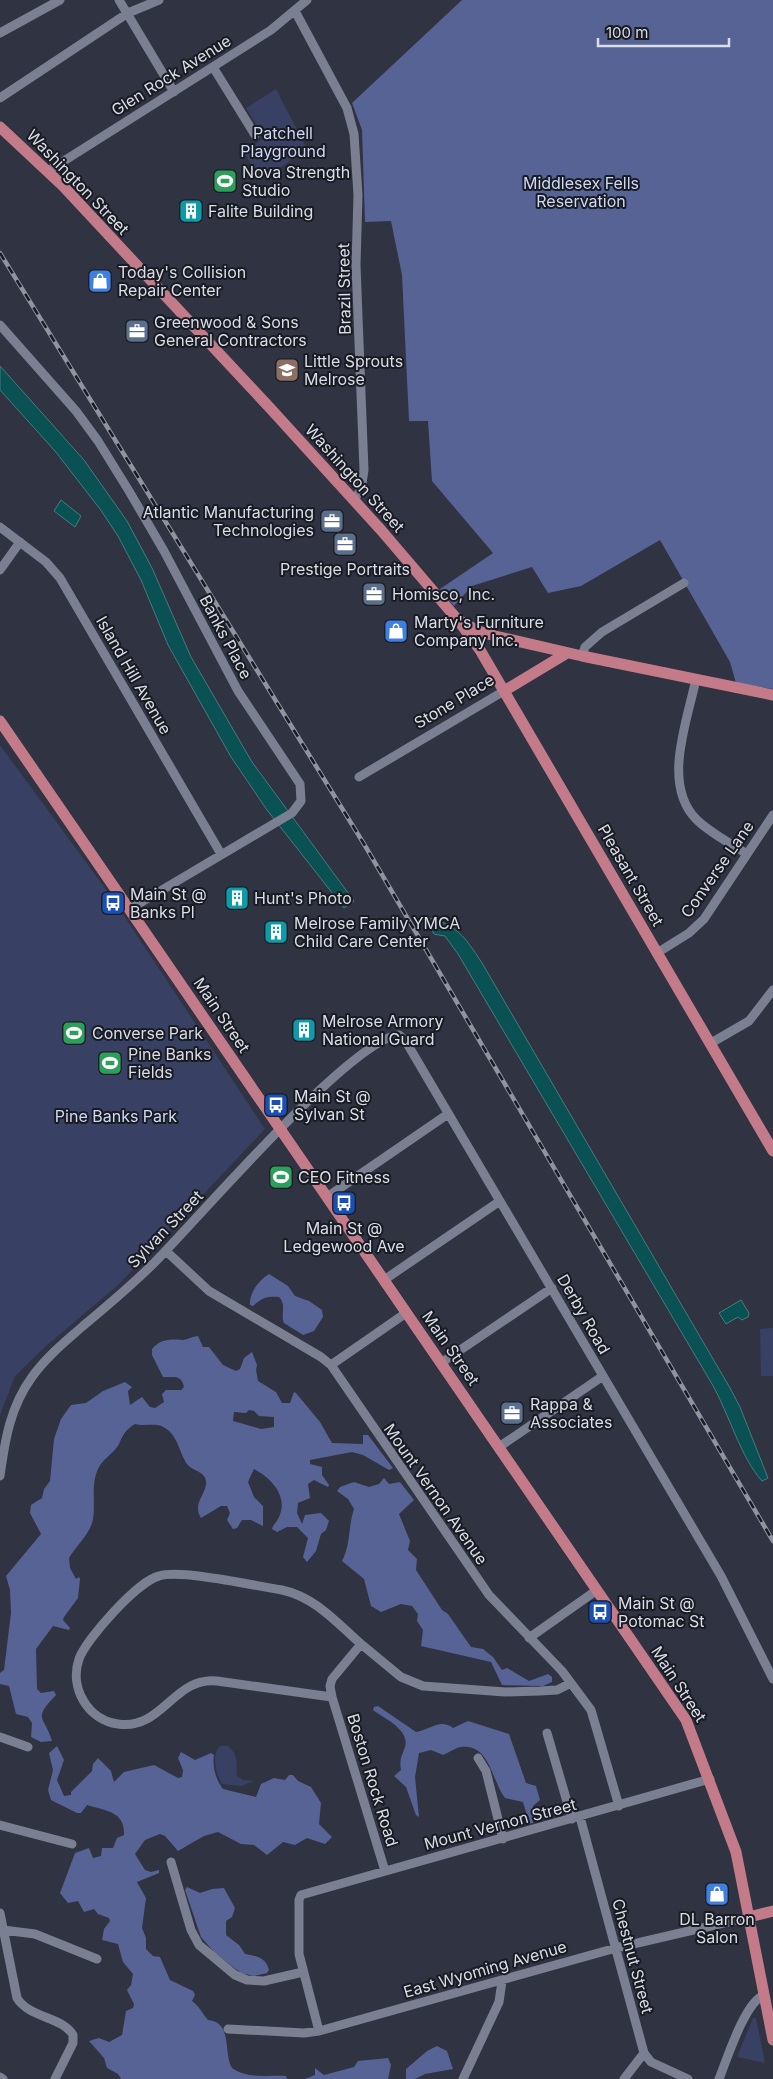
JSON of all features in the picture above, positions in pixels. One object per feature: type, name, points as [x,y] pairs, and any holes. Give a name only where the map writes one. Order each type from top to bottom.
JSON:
[{"type":"main road","name":"Washington Street","points":[[0,126],[48,171],[354,499],[457,619],[473,629],[495,636],[566,653],[773,695]]},
{"type":"main road","name":"Pleasant Street","points":[[457,619],[480,650],[773,1151]]},
{"type":"main road","name":"Stone Place","points":[[504,691],[566,653]]},
{"type":"main road","name":"Main Street","points":[[0,721],[684,1718],[710,1779],[736,1852],[773,2040]]},
{"type":"main road","points":[[749,1917],[773,1911]]},
{"type":"street","points":[[0,33],[60,0]]},
{"type":"street","points":[[119,0],[174,92]]},
{"type":"street","points":[[0,98],[128,13],[160,0]]},
{"type":"street","name":"Glen Rock Avenue","points":[[48,171],[271,30],[307,0]]},
{"type":"street","name":"Brazil Street","points":[[295,11],[347,108],[353,128],[357,166],[356,265],[364,470],[361,490],[354,499]]},
{"type":"street","points":[[213,67],[255,135]]},
{"type":"street","name":"Banks Place","points":[[0,325],[76,412],[98,441],[164,551],[238,691],[300,784],[301,801],[292,812],[130,909]]},
{"type":"street","name":"Island Hill Avenue","points":[[0,527],[46,562],[60,578],[221,854]]},
{"type":"street","points":[[0,570],[20,542]]},
{"type":"street","points":[[582,656],[585,647],[602,632],[684,583]]},
{"type":"street","points":[[696,679],[678,764],[680,791],[685,804],[698,820],[747,854]]},
{"type":"street","name":"Stone Place","points":[[359,777],[504,691]]},
{"type":"street","name":"Converse Lane","points":[[657,953],[689,933],[704,919],[773,815]]},
{"type":"street","points":[[711,1043],[749,1021],[773,990]]},
{"type":"street","name":"Sylvan Street","points":[[0,1476],[7,1428],[19,1398],[33,1375],[51,1354],[134,1282],[166,1251],[281,1130],[348,1065],[391,1037],[399,1036]]},
{"type":"street","name":"Derby Road","points":[[399,1036],[405,1040],[721,1576],[773,1679]]},
{"type":"street","points":[[327,1197],[448,1114]]},
{"type":"street","points":[[384,1280],[500,1201]]},
{"type":"street","name":"Mount Vernon Avenue","points":[[166,1251],[209,1291],[321,1357],[330,1365],[489,1595],[571,1683],[592,1712],[618,1806]]},
{"type":"street","points":[[441,1363],[552,1288]]},
{"type":"street","points":[[330,1365],[406,1313]]},
{"type":"street","points":[[498,1447],[603,1376]]},
{"type":"street","name":"Boston Rock Road","points":[[332,1697],[217,1681],[203,1681],[182,1690],[152,1718],[141,1723],[123,1725],[106,1721],[91,1711],[80,1696],[76,1672],[78,1660],[87,1644],[136,1588],[154,1577],[169,1574],[296,1593],[314,1604],[400,1677],[429,1687],[540,1692],[556,1690],[571,1683]]},
{"type":"street","points":[[529,1638],[597,1590]]},
{"type":"street","name":"Boston Rock Road","points":[[361,1644],[332,1679],[330,1686],[385,1871]]},
{"type":"street","name":"Chestnut Street","points":[[547,1733],[576,1818],[616,1948],[644,2053]]},
{"type":"street","points":[[0,1737],[28,1747]]},
{"type":"street","points":[[478,1758],[486,1771],[503,1839]]},
{"type":"street","name":"Mount Vernon Street","points":[[303,1972],[298,1946],[299,1897],[710,1779]]},
{"type":"street","points":[[0,1825],[72,1844]]},
{"type":"street","points":[[172,1862],[191,1930],[199,1945],[235,1974],[247,1980],[264,1981],[303,1972],[319,2031]]},
{"type":"street","points":[[0,1914],[14,1990],[19,2002],[28,2009],[67,2028],[73,2035],[73,2043],[55,2079]]},
{"type":"street","name":"East Wyoming Avenue","points":[[228,2029],[296,2032],[319,2031],[616,1948],[749,1917]]},
{"type":"street","points":[[2,1927],[35,1934],[97,1959]]},
{"type":"street","points":[[463,2079],[499,2002],[502,1981]]},
{"type":"street","points":[[719,2079],[748,2011],[755,2000],[764,1994]]},
{"type":"street","points":[[624,2079],[644,2053],[651,2062],[688,2079]]},
{"type":"green space","name":"Middlesex Fells Reservation","points":[[462,0],[773,0],[773,689],[736,683],[730,662],[660,540],[581,586],[548,593],[532,567],[472,586],[454,606],[440,589],[493,553],[432,481],[428,421],[409,421],[402,275],[391,221],[365,222],[362,130],[352,103]]},
{"type":"green space","name":"Patchell Playground","points":[[276,89],[306,147],[285,165],[259,178],[244,152],[264,138],[246,108]]},
{"type":"green space","name":"Pine Banks Park","points":[[0,745],[113,899],[265,1129],[117,1286],[46,1346],[15,1376],[0,1415]]},
{"type":"green space","points":[[269,1274],[288,1286],[295,1296],[309,1301],[322,1310],[323,1317],[314,1331],[303,1335],[284,1323],[283,1303],[279,1297],[267,1297],[253,1306],[250,1305],[255,1287]]},
{"type":"green space","points":[[773,1328],[773,1376],[761,1376],[760,1329]]},
{"type":"green space","points":[[198,1336],[203,1347],[209,1347],[223,1365],[236,1371],[240,1369],[244,1358],[252,1352],[257,1365],[258,1381],[276,1392],[282,1403],[290,1403],[294,1392],[296,1393],[320,1422],[332,1443],[363,1444],[363,1435],[368,1435],[393,1468],[389,1470],[363,1455],[352,1452],[310,1460],[310,1464],[322,1467],[322,1475],[329,1485],[328,1487],[314,1480],[308,1484],[310,1498],[298,1503],[297,1513],[302,1524],[305,1515],[321,1513],[329,1521],[326,1530],[321,1534],[316,1551],[307,1562],[303,1557],[308,1538],[297,1527],[287,1527],[277,1532],[272,1529],[278,1519],[282,1503],[277,1489],[267,1478],[254,1469],[248,1482],[254,1497],[263,1506],[263,1526],[251,1520],[242,1520],[237,1528],[233,1529],[227,1520],[230,1513],[227,1506],[221,1506],[201,1518],[198,1505],[206,1485],[205,1477],[187,1464],[173,1435],[165,1428],[154,1425],[135,1424],[132,1426],[96,1473],[92,1524],[69,1558],[70,1568],[76,1579],[79,1577],[80,1579],[78,1598],[63,1620],[70,1628],[69,1630],[53,1626],[36,1649],[37,1689],[41,1693],[54,1691],[56,1695],[42,1714],[43,1722],[52,1741],[41,1742],[31,1737],[32,1723],[28,1717],[16,1714],[9,1686],[0,1684],[0,1673],[4,1670],[11,1613],[10,1590],[6,1576],[41,1534],[30,1513],[31,1505],[42,1498],[44,1489],[50,1481],[54,1439],[61,1419],[71,1405],[86,1403],[103,1391],[125,1382],[132,1387],[128,1391],[130,1405],[142,1397],[150,1407],[155,1408],[164,1402],[162,1394],[166,1390],[181,1390],[184,1387],[178,1378],[163,1377],[152,1355],[152,1349],[166,1340],[184,1340]],"holes":[[[249,1410],[254,1411],[259,1416],[274,1417],[274,1427],[261,1429],[233,1421],[234,1412],[246,1413]]]},
{"type":"green space","points":[[384,1478],[389,1484],[400,1482],[414,1500],[399,1514],[410,1541],[408,1550],[417,1559],[416,1570],[442,1610],[448,1614],[471,1647],[483,1649],[493,1657],[502,1670],[507,1668],[529,1681],[548,1674],[552,1677],[552,1682],[543,1686],[502,1685],[491,1662],[421,1646],[423,1630],[417,1621],[418,1614],[412,1606],[401,1604],[381,1612],[371,1606],[364,1579],[342,1561],[347,1548],[354,1509],[348,1499],[337,1491],[340,1487],[354,1482],[369,1487],[379,1484]]},
{"type":"green space","points":[[378,1706],[416,1732],[439,1724],[448,1725],[453,1728],[468,1721],[509,1734],[526,1783],[536,1786],[540,1800],[533,1806],[533,1823],[527,1824],[525,1822],[526,1812],[523,1802],[505,1798],[484,1757],[471,1747],[461,1747],[443,1755],[431,1750],[419,1753],[415,1777],[419,1817],[416,1815],[406,1787],[394,1776],[401,1770],[401,1760],[405,1747],[404,1735],[400,1729],[373,1710],[374,1707]]},
{"type":"green space","points":[[57,1746],[64,1760],[57,1780],[64,1796],[71,1795],[71,1792],[92,1771],[93,1764],[98,1758],[111,1771],[114,1782],[124,1772],[154,1765],[178,1778],[182,1777],[183,1770],[178,1758],[181,1752],[195,1760],[211,1753],[214,1755],[215,1773],[223,1789],[256,1797],[261,1784],[274,1778],[285,1780],[289,1775],[293,1775],[298,1781],[311,1787],[321,1803],[319,1824],[332,1837],[325,1844],[307,1838],[295,1845],[283,1842],[267,1855],[254,1845],[241,1844],[218,1832],[204,1836],[178,1851],[165,1836],[160,1834],[145,1840],[135,1854],[145,1870],[151,1872],[159,1870],[159,1873],[137,1882],[146,1898],[142,1928],[146,1938],[146,1949],[153,1956],[160,1957],[170,1980],[193,1991],[195,1995],[192,2001],[208,2020],[216,2022],[221,2026],[226,2039],[229,2062],[232,2068],[244,2074],[286,2076],[287,2079],[121,2079],[118,2074],[107,2068],[104,2058],[89,2041],[99,2038],[109,2042],[122,2035],[126,2011],[133,2008],[134,2004],[127,1990],[131,1985],[133,1974],[123,1962],[118,1944],[102,1940],[104,1929],[110,1921],[109,1918],[98,1914],[94,1909],[84,1912],[78,1901],[68,1903],[60,1893],[75,1853],[89,1848],[93,1858],[101,1856],[102,1848],[113,1848],[117,1838],[124,1835],[123,1827],[121,1821],[113,1813],[87,1805],[81,1813],[77,1813],[51,1800],[48,1790],[53,1770],[49,1753]]},
{"type":"green space","points":[[220,1746],[228,1746],[232,1749],[236,1760],[237,1776],[243,1780],[254,1781],[241,1786],[222,1784],[215,1765],[217,1750]]},
{"type":"green space","points":[[187,1887],[200,1893],[224,1888],[235,1908],[232,1917],[226,1921],[226,1935],[239,1945],[245,1954],[263,1960],[268,1966],[269,1970],[267,1973],[254,1976],[241,1973],[214,1952],[201,1937],[185,1890]]},
{"type":"green space","points":[[753,2018],[756,2018],[765,2063],[737,2057]]},
{"type":"green space","points":[[437,2046],[447,2051],[453,2069],[425,2074],[415,2079],[406,2079],[406,2069],[427,2051]]},
{"type":"green space","points":[[388,2058],[391,2065],[388,2079],[305,2079],[315,2075],[315,2068],[324,2075],[354,2067],[358,2061]]},
{"type":"shaded area","points":[[0,366],[84,460],[127,521],[152,568],[191,657],[252,762],[354,901],[344,908],[267,810],[231,757],[168,645],[141,580],[118,536],[100,509],[55,451],[0,390]]},
{"type":"shaded area","points":[[61,500],[81,516],[75,527],[54,511]]},
{"type":"shaded area","points":[[425,917],[445,923],[453,928],[465,939],[482,963],[730,1388],[740,1407],[768,1478],[762,1481],[748,1460],[712,1384],[458,954],[445,936],[434,934]]},
{"type":"shaded area","points":[[741,1300],[749,1313],[748,1317],[742,1320],[738,1317],[726,1324],[719,1313]]},
{"type":"railway","points":[[0,253],[364,844],[773,1541]]},
{"type":"place","name":"Nova Strength Studio","points":[[225,181]]},
{"type":"place","name":"Falite Building","points":[[191,211]]},
{"type":"place","name":"Today's Collision Repair Center","points":[[100,281]]},
{"type":"place","name":"Greenwood & Sons General Contractors","points":[[137,331]]},
{"type":"place","name":"Little Sprouts Melrose","points":[[287,370]]},
{"type":"place","name":"Atlantic Manufacturing Technologies","points":[[332,521]]},
{"type":"place","name":"Prestige Portraits","points":[[345,544]]},
{"type":"place","name":"Homisco, Inc.","points":[[374,594]]},
{"type":"place","name":"Marty's Furniture Company Inc.","points":[[396,631]]},
{"type":"place","name":"Hunt's Photo","points":[[237,898]]},
{"type":"place","name":"Main St @ Banks Pl","points":[[113,903]]},
{"type":"place","name":"Melrose Family YMCA Child Care Center","points":[[276,932]]},
{"type":"place","name":"Melrose Armory National Guard","points":[[304,1030]]},
{"type":"place","name":"Converse Park","points":[[74,1033]]},
{"type":"place","name":"Pine Banks Fields","points":[[110,1063]]},
{"type":"place","name":"Main St @ Sylvan St","points":[[276,1105]]},
{"type":"place","name":"CEO Fitness","points":[[281,1177]]},
{"type":"place","name":"Main St @ Ledgewood Ave","points":[[344,1203]]},
{"type":"place","name":"Rappa & Associates","points":[[512,1413]]},
{"type":"place","name":"Main St @ Potomac St","points":[[600,1612]]},
{"type":"place","name":"DL Barron Salon","points":[[717,1894]]}]
